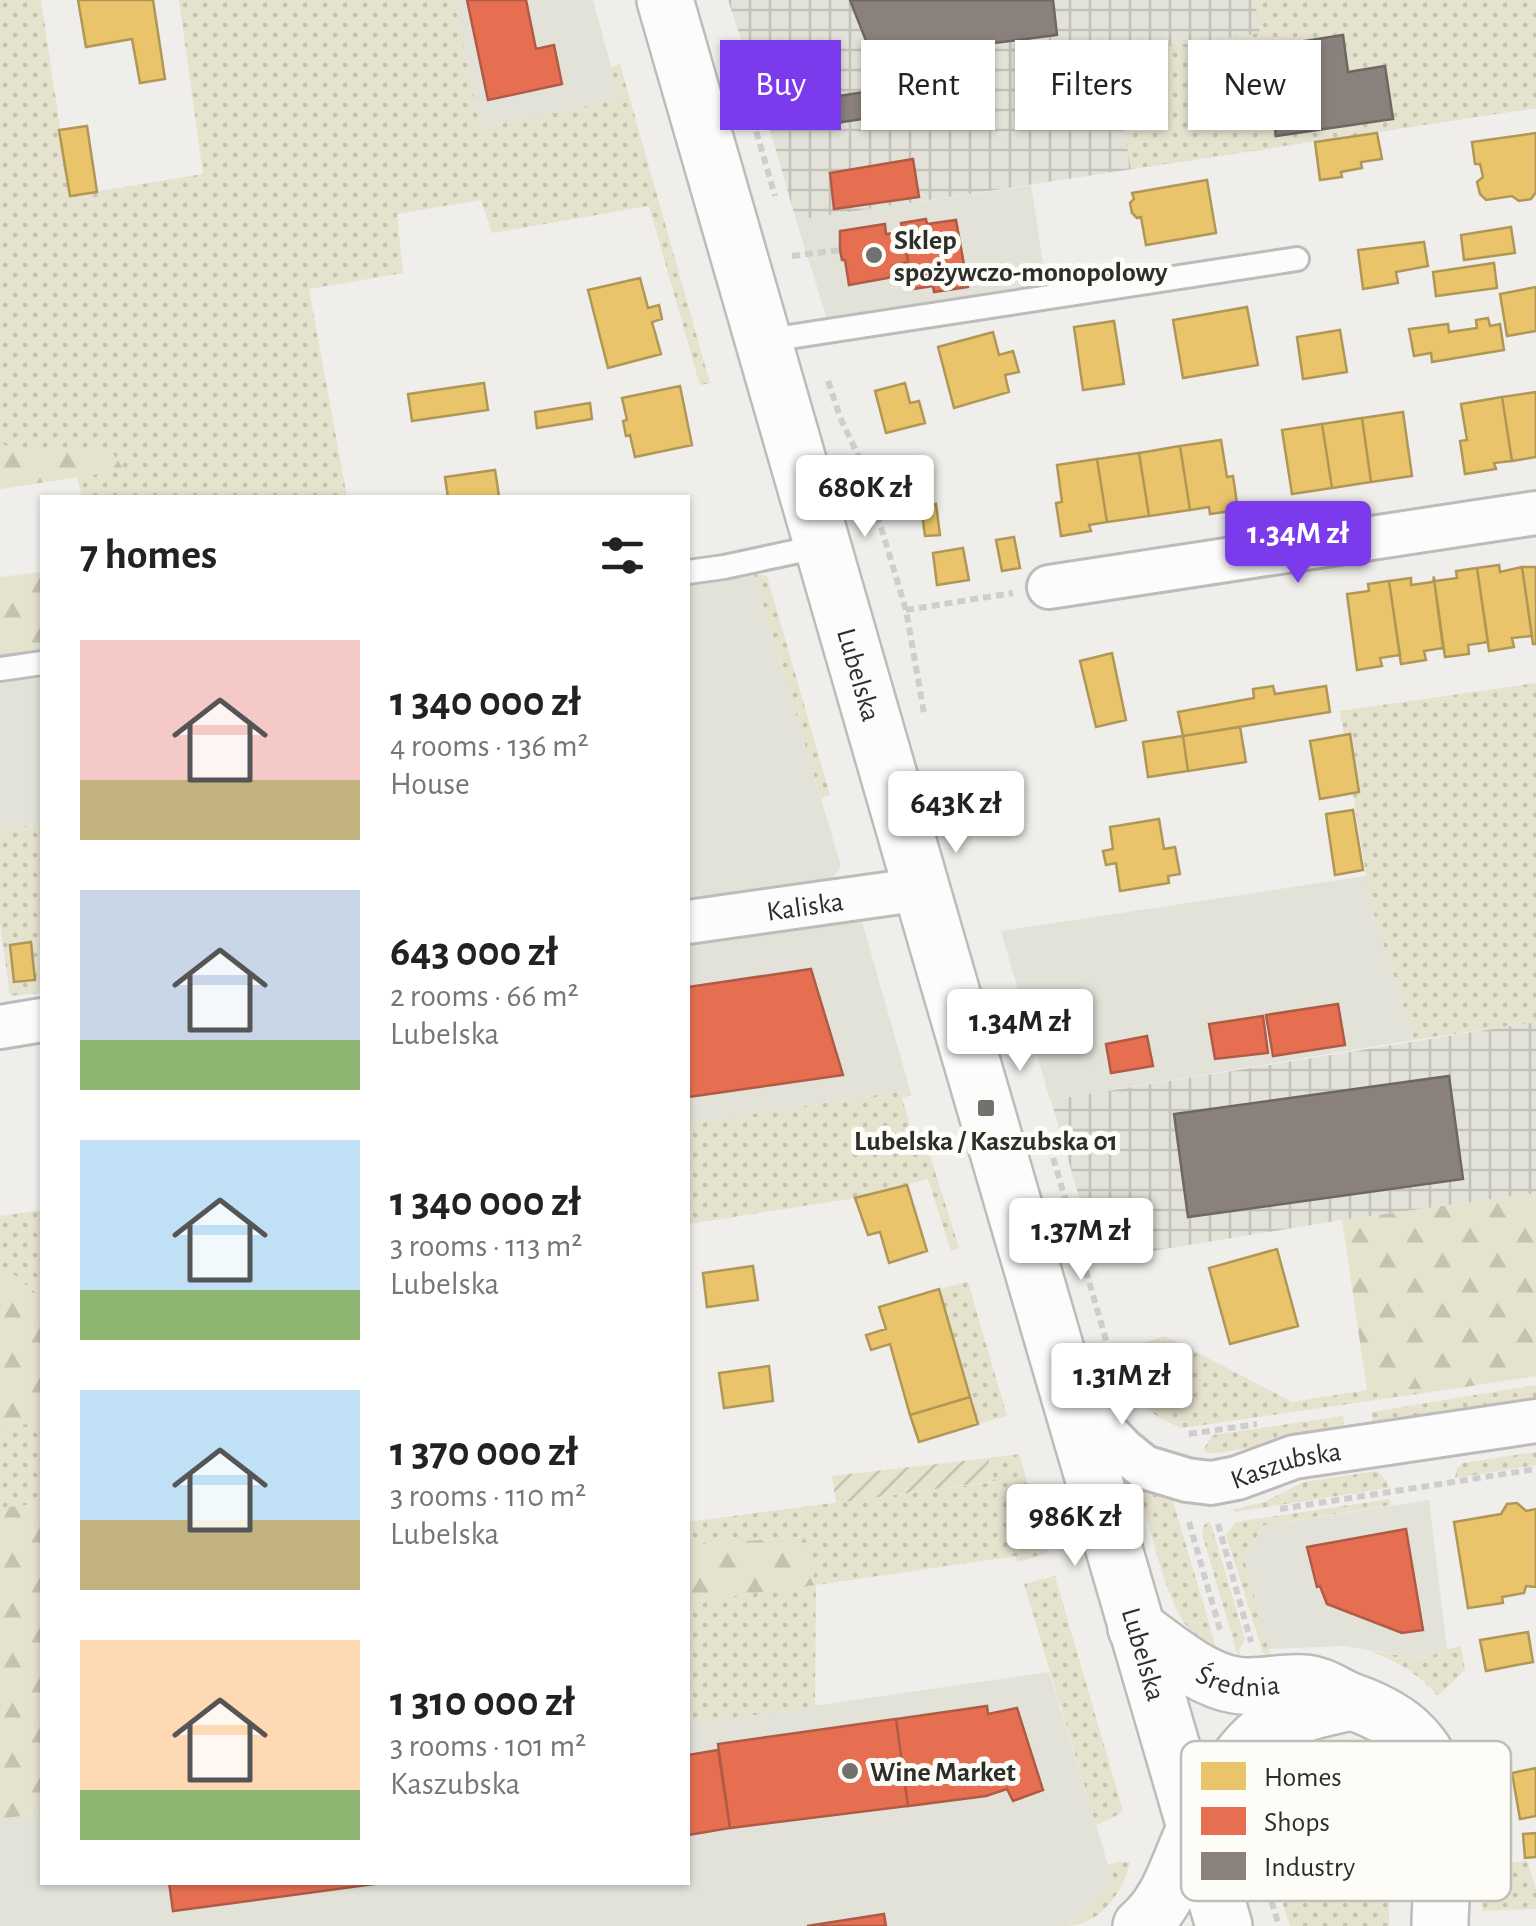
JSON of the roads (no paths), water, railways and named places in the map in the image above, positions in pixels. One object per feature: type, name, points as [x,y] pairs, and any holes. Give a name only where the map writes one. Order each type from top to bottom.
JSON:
[{"type":"main road","name":"Lubelska","points":[[665,0],[788,337],[822,546],[1181,1781]]},
{"type":"main road","name":"Średnia","points":[[1136,1628],[1219,1680],[1237,1686],[1310,1683],[1373,1708],[1399,1723],[1416,1741]]},
{"type":"main road","name":"Średnia","points":[[1257,1741],[1264,1733],[1298,1716],[1352,1702]]},
{"type":"main road","name":"Średnia","points":[[1141,1926],[1162,1903],[1181,1860]]},
{"type":"main road","name":"Lubelska","points":[[1217,1901],[1224,1926]]},
{"type":"main road","name":"Średnia","points":[[1440,1926],[1441,1901]]},
{"type":"street","points":[[1050,587],[1536,513]]},
{"type":"street","name":"Kaliska","points":[[690,922],[922,890]]},
{"type":"street","points":[[0,1027],[40,1020]]},
{"type":"street","name":"Kaszubska","points":[[1068,1393],[1144,1467],[1176,1478],[1211,1482],[1294,1457],[1536,1421]]},
{"type":"lane","points":[[788,337],[1296,258]]},
{"type":"lane","points":[[690,572],[822,546]]},
{"type":"lane","points":[[0,669],[40,663]]},
{"type":"place","name":"Sklep spożywczo-monopolowy","points":[[874,255]]},
{"type":"place","name":"Lubelska / Kaszubska 01","points":[[986,1108]]},
{"type":"place","name":"Wine Market","points":[[850,1771]]}]
